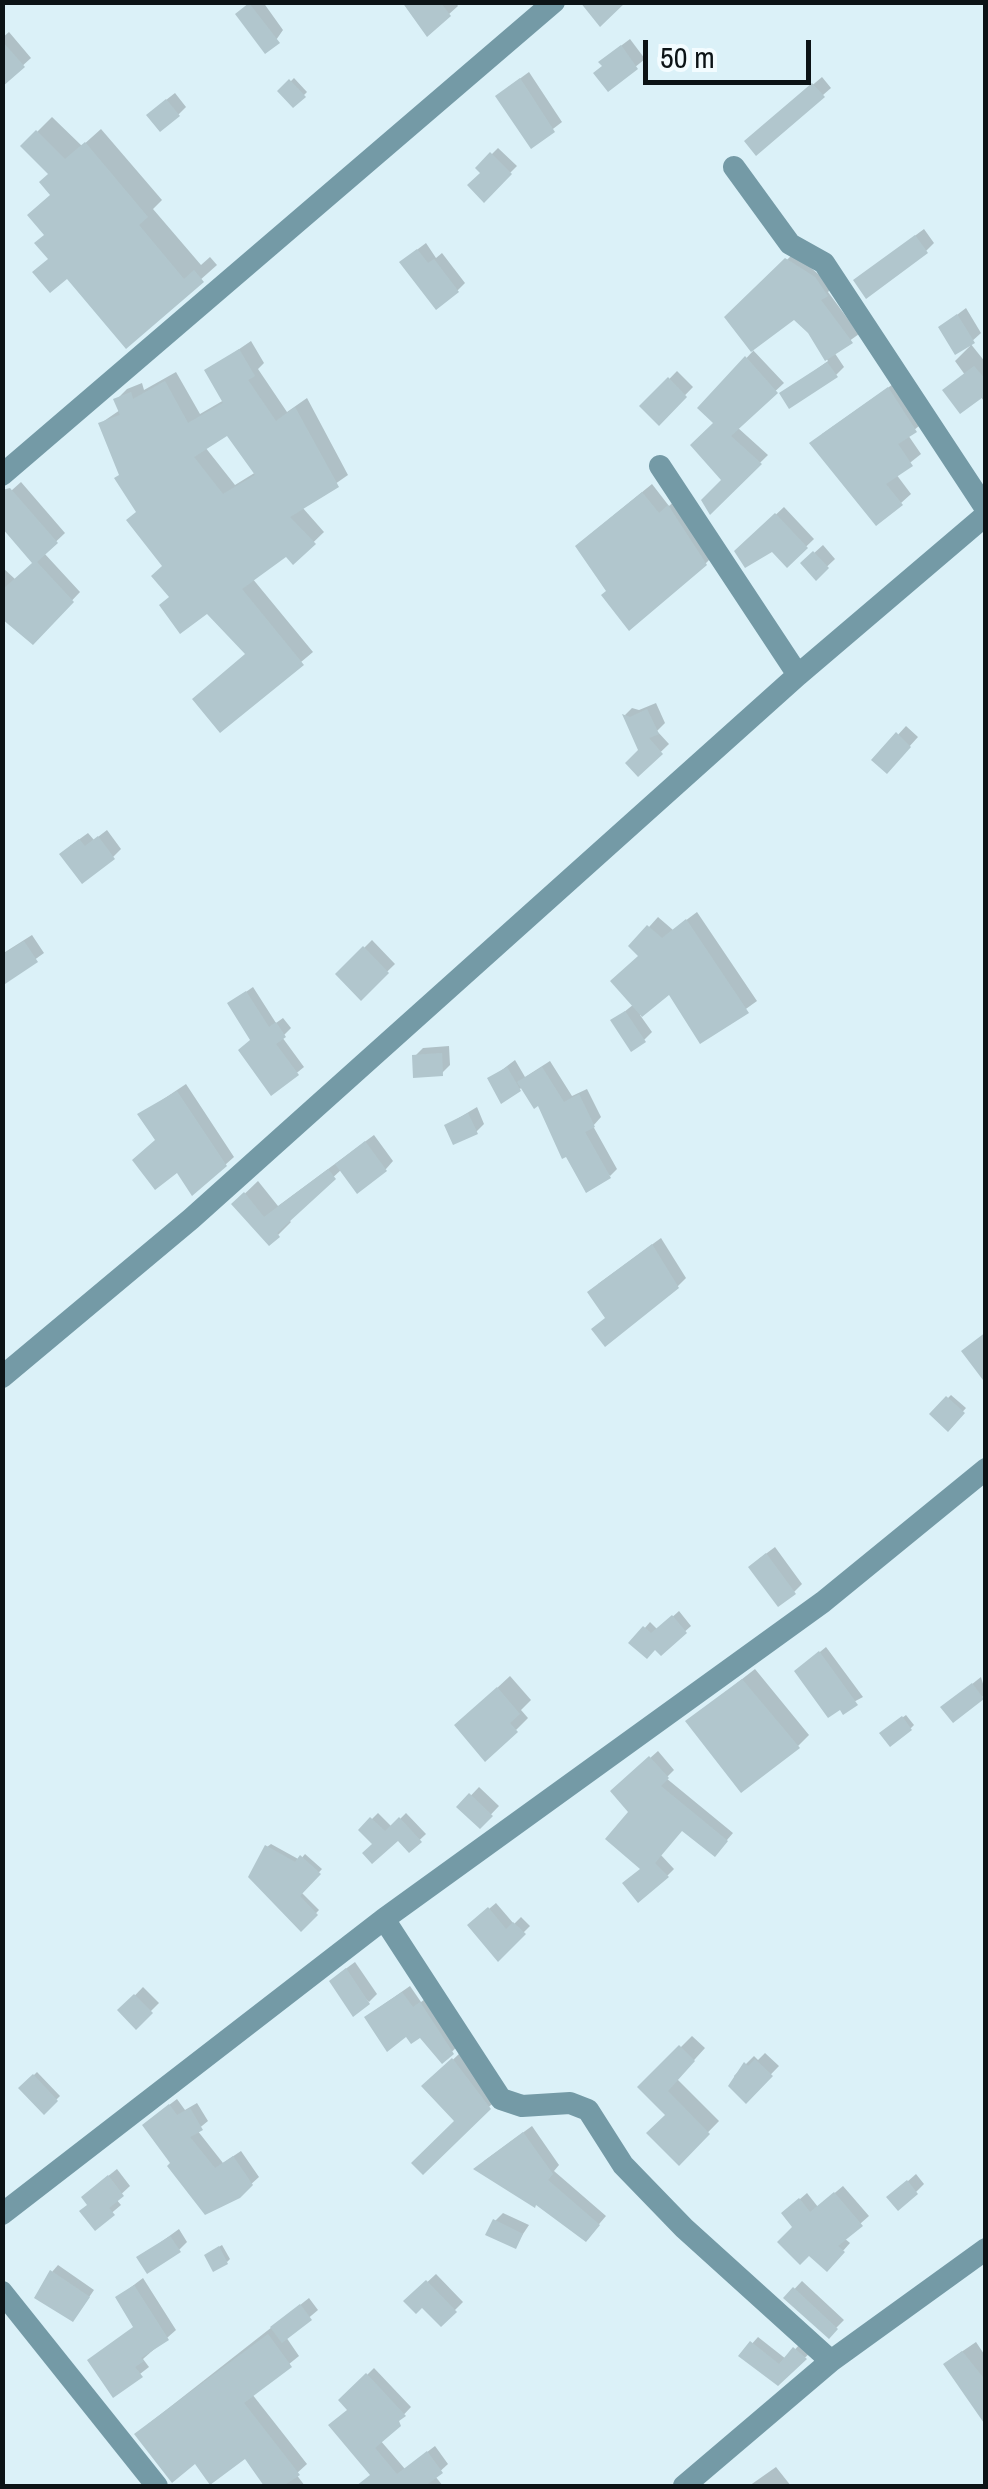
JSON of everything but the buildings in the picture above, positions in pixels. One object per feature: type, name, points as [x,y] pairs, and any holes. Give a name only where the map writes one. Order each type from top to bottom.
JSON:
[{"type":"street","points":[[2,475],[554,2]]},
{"type":"street","points":[[2,1377],[250,1167],[798,675],[986,512],[824,263],[790,244],[734,166]]},
{"type":"street","points":[[660,466],[798,675]]},
{"type":"street","points":[[2,2214],[384,1919],[823,1602],[986,1469]]},
{"type":"street","points":[[384,1919],[502,2098],[522,2106],[570,2103],[588,2110],[622,2165],[831,2361]]},
{"type":"street","points":[[684,2486],[831,2361],[986,2249]]},
{"type":"street","points":[[2,2292],[158,2486]]}]
